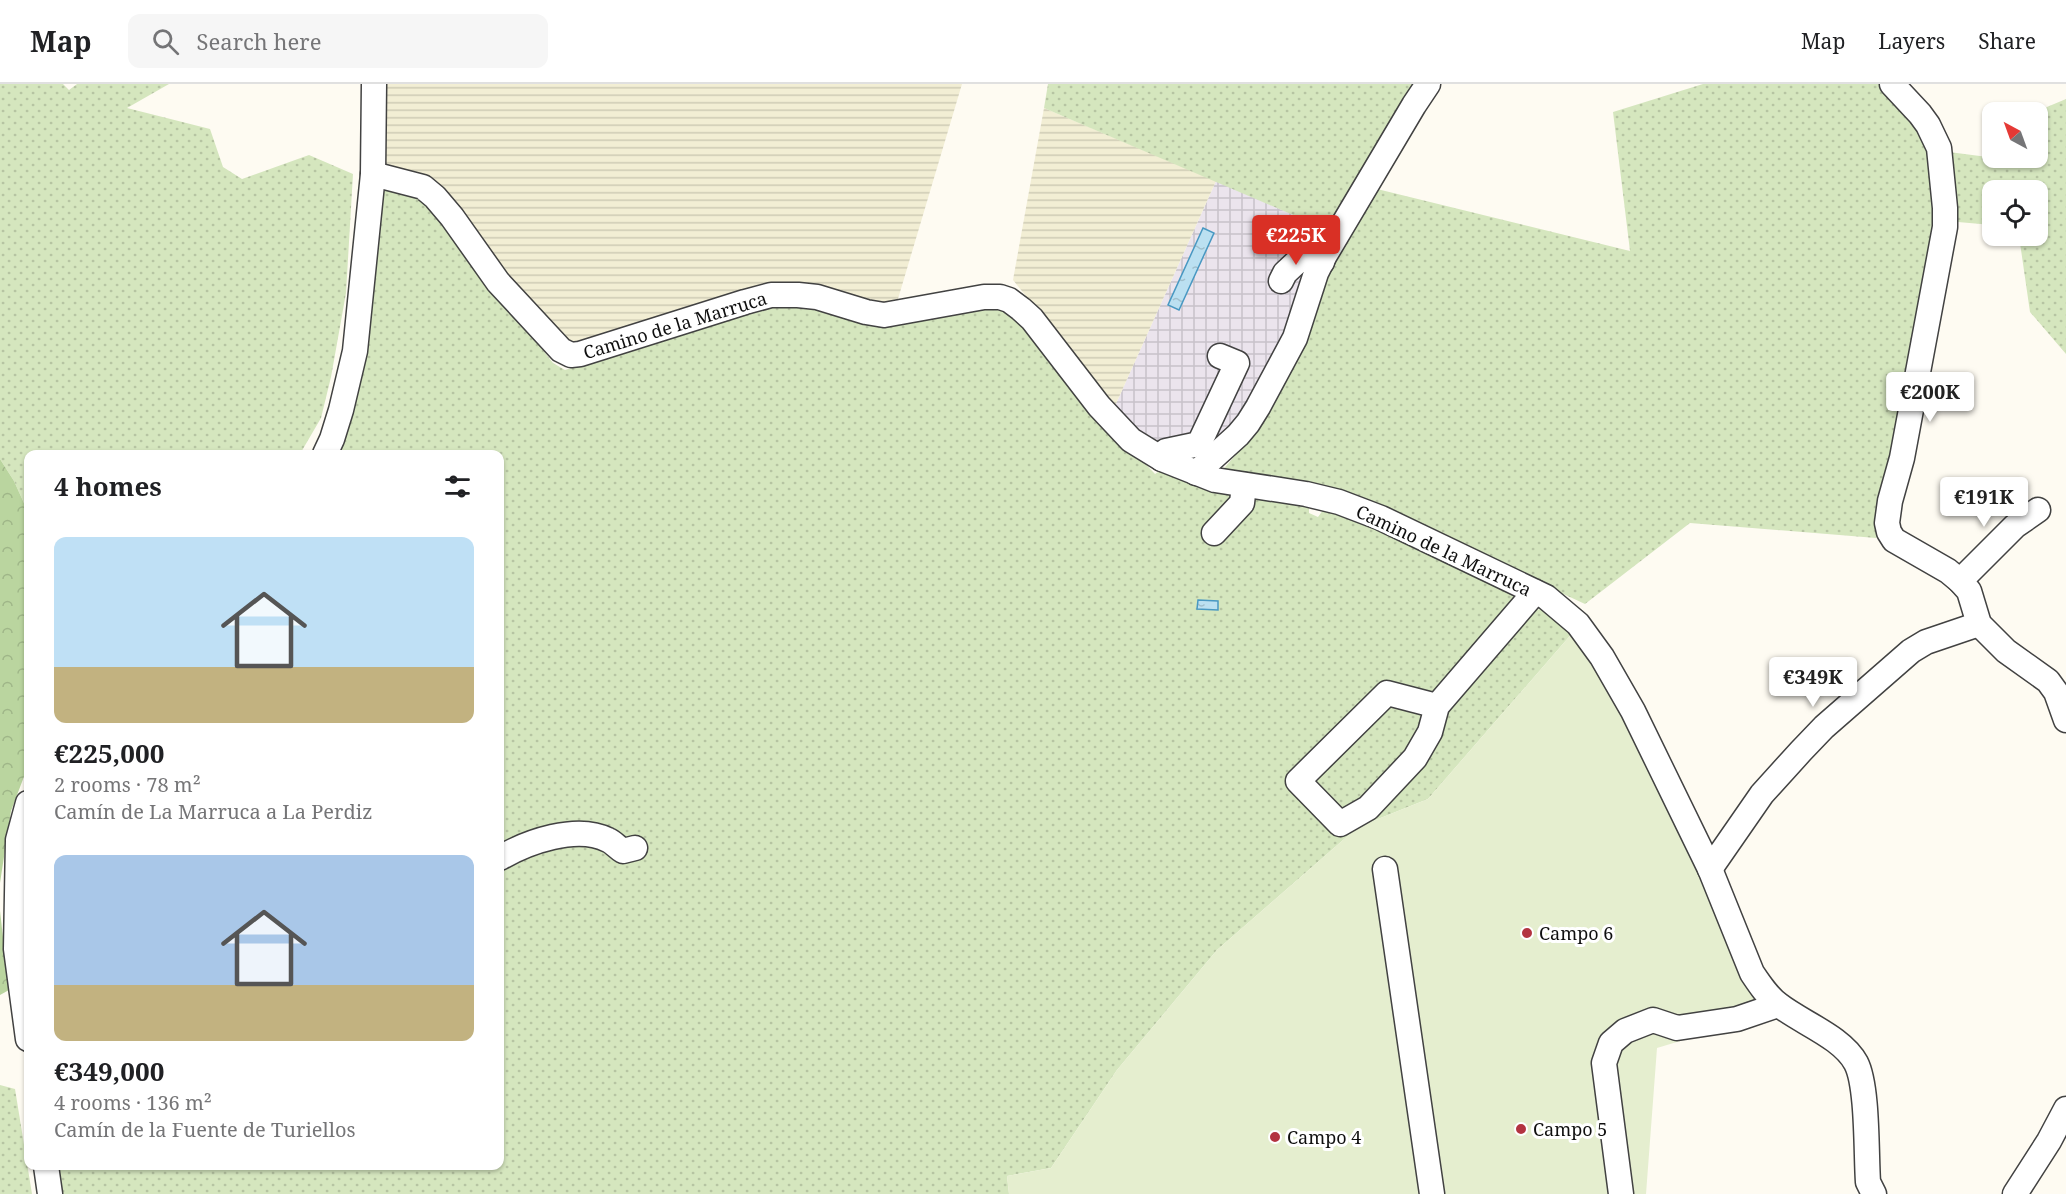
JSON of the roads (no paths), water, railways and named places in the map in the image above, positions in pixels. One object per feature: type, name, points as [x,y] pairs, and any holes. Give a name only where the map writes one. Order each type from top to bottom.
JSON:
[{"type":"street","points":[[327,450],[341,410],[355,351],[373,174],[374,84]]},
{"type":"street","points":[[1196,473],[1238,435],[1253,415],[1295,338],[1322,261],[1428,84]]},
{"type":"street","points":[[1892,84],[1920,114],[1939,148],[1945,227],[1904,446],[1890,501],[1887,523],[1889,532],[1894,540],[1948,571],[1960,581],[1969,591],[1978,624],[2006,651],[2048,681],[2056,692],[2066,720]]},
{"type":"street","name":"Camino de la Marruca","points":[[373,174],[423,188],[435,197],[498,282],[561,350],[571,355],[771,296],[817,297],[884,315],[984,297],[1000,297],[1009,300],[1032,319],[1100,406],[1131,440],[1162,459],[1215,480],[1306,494],[1339,502],[1381,518],[1546,597],[1578,624],[1602,657],[1634,711],[1710,869],[1752,974],[1778,1005],[1846,1049],[1857,1064],[1863,1089],[1868,1182],[1874,1194]]},
{"type":"street","points":[[1281,281],[1285,273],[1300,259],[1322,261]]},
{"type":"street","points":[[1162,459],[1166,451],[1199,444],[1237,363],[1220,356]]},
{"type":"street","points":[[1214,533],[1242,503],[1244,485]]},
{"type":"street","points":[[1960,581],[2015,526],[2038,510]]},
{"type":"street","points":[[1437,705],[1387,693],[1298,781],[1340,824],[1368,808],[1415,758],[1430,732],[1437,705],[1535,592]]},
{"type":"street","points":[[1710,869],[1762,794],[1824,727],[1911,651],[1926,642],[1978,624]]},
{"type":"street","points":[[24,822],[18,840],[16,949],[24,1009]]},
{"type":"street","points":[[504,856],[549,837],[576,832],[607,839],[623,851],[635,848]]},
{"type":"street","points":[[1385,868],[1432,1194]]},
{"type":"street","points":[[1621,1194],[1604,1063],[1611,1042],[1625,1031],[1653,1020],[1677,1028],[1737,1019],[1778,1005]]},
{"type":"street","points":[[2015,1194],[2049,1141],[2066,1109]]},
{"type":"street","points":[[47,1170],[50,1194]]},
{"type":"water","points":[[1203,228],[1214,233],[1179,310],[1168,305]]},
{"type":"water","points":[[1198,600],[1218,601],[1218,610],[1197,609]]},
{"type":"place","name":"Campo 6","points":[[1527,933]]},
{"type":"place","name":"Campo 5","points":[[1521,1129]]},
{"type":"place","name":"Campo 4","points":[[1275,1137]]}]
